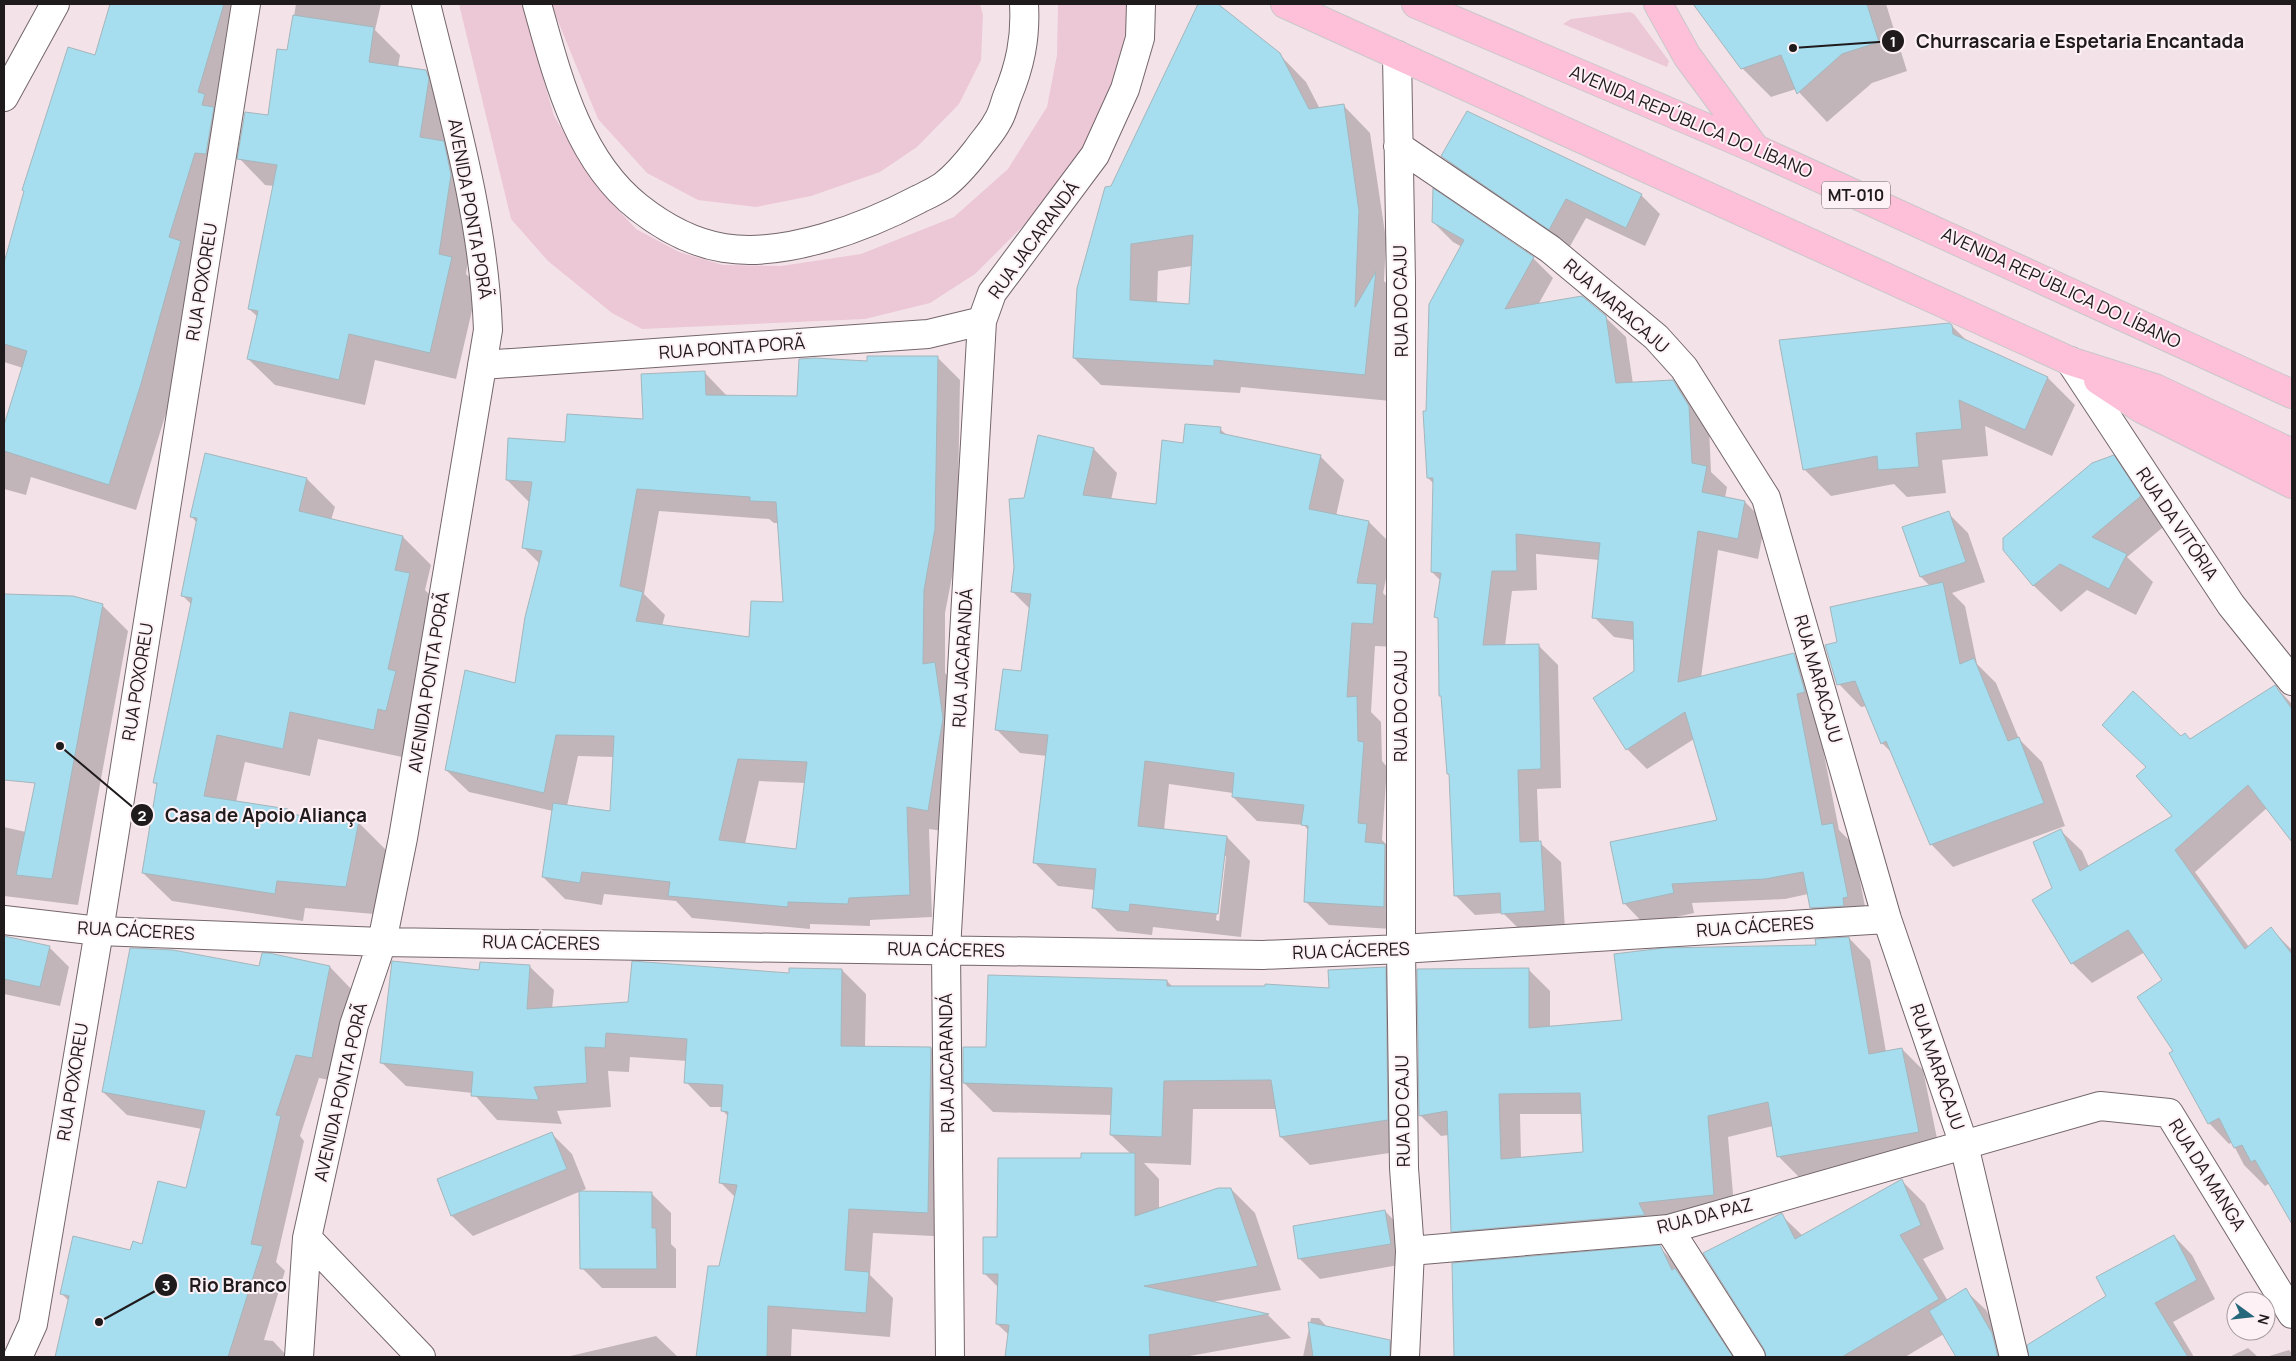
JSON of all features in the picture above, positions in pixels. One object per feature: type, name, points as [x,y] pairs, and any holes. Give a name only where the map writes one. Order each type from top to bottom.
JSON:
[{"type":"main road","points":[[1285,4],[2070,361],[2155,388],[2292,453]]},
{"type":"main road","name":"AVENIDA REPÚBLICA DO LÍBANO","points":[[1416,4],[1756,149],[2292,394]]},
{"type":"main road","points":[[1658,4],[1687,56],[1756,149]]},
{"type":"main road","points":[[2070,361],[2142,409],[2292,484]]},
{"type":"street","points":[[4,97],[55,4]]},
{"type":"street","name":"RUA POXOREU","points":[[18,1357],[33,1324],[98,931],[246,4]]},
{"type":"street","name":"AVENIDA PONTA PORÃ","points":[[299,1357],[307,1238],[354,1025],[382,942],[403,838],[488,330],[487,285],[459,137],[426,4]]},
{"type":"street","points":[[537,4],[563,91],[578,130],[609,177],[637,206],[665,226],[699,241],[725,248],[755,249],[792,245],[864,225],[942,186],[968,162],[998,122],[1018,71],[1022,53],[1025,29],[1024,4]]},
{"type":"street","name":"RUA JACARANDÁ","points":[[950,1357],[946,950],[982,322],[992,293],[1094,154],[1125,89],[1140,38],[1141,4]]},
{"type":"street","name":"RUA DO CAJU","points":[[1397,55],[1401,281],[1401,949],[1404,1168],[1410,1251],[1405,1357]]},
{"type":"street","name":"RUA MARACAJU","points":[[1398,146],[1550,249],[1656,337],[1684,368],[1766,498],[1887,919],[1964,1145],[2014,1357]]},
{"type":"street","name":"RUA PONTA PORÃ","points":[[482,365],[928,334],[982,322]]},
{"type":"street","name":"RUA DA VITÓRIA","points":[[2070,361],[2231,605],[2292,681]]},
{"type":"street","name":"RUA CÁCERES","points":[[4,920],[98,931],[382,942],[1263,955],[1401,949],[1887,919]]},
{"type":"street","name":"RUA DA MANGA","points":[[1964,1145],[2100,1106],[2169,1113],[2292,1314]]},
{"type":"street","name":"RUA DA PAZ","points":[[1410,1251],[1669,1229],[1964,1145]]},
{"type":"street","points":[[1669,1229],[1751,1357]]},
{"type":"street","points":[[307,1238],[421,1357]]},
{"type":"shaded area","points":[[459,4],[522,4],[554,116],[597,187],[636,229],[679,252],[723,265],[781,266],[861,254],[954,217],[1008,169],[1047,107],[1057,55],[1058,4],[1127,4],[1129,9],[1118,79],[1082,157],[1024,225],[975,274],[930,303],[865,319],[642,329],[612,313],[548,261],[511,219]]},
{"type":"shaded area","points":[[551,4],[980,4],[983,15],[981,60],[959,104],[917,147],[880,172],[811,196],[756,207],[698,200],[647,173],[598,119]]},
{"type":"shaded area","points":[[1630,12],[1634,14],[1669,61],[1667,67],[1563,24],[1571,19]]},
{"type":"building","points":[[110,4],[224,4],[198,92],[205,94],[202,105],[214,107],[206,154],[195,153],[169,237],[181,241],[141,384],[109,485],[4,451],[4,425],[27,351],[4,344],[4,263],[24,191],[22,190],[68,47],[95,55]]},
{"type":"building","points":[[1198,4],[1218,4],[1280,53],[1309,109],[1344,104],[1359,211],[1355,307],[1376,271],[1365,375],[1214,360],[1214,366],[1073,358],[1077,288],[1105,187],[1111,186]],"holes":[[[1193,235],[1189,304],[1130,300],[1131,244]]]},
{"type":"building","points":[[1693,4],[1867,4],[1879,42],[1842,54],[1797,94],[1781,55],[1741,69]]},
{"type":"building","points":[[293,15],[374,27],[369,62],[426,70],[429,79],[420,137],[444,141],[451,175],[439,254],[452,257],[430,353],[349,334],[339,380],[247,359],[258,311],[248,309],[277,165],[237,159],[245,112],[268,115],[277,49],[287,50]]},
{"type":"building","points":[[1467,111],[1642,194],[1626,228],[1566,199],[1549,230],[1441,156]]},
{"type":"building","points":[[1433,188],[1534,257],[1505,309],[1582,296],[1606,316],[1616,383],[1673,380],[1689,406],[1692,463],[1707,466],[1702,492],[1745,501],[1738,539],[1698,531],[1678,682],[1794,653],[1805,692],[1797,694],[1822,825],[1833,823],[1848,897],[1843,898],[1844,906],[1810,908],[1803,872],[1765,879],[1672,884],[1674,893],[1623,904],[1610,842],[1717,820],[1685,712],[1626,750],[1593,698],[1634,671],[1633,622],[1592,618],[1600,543],[1516,534],[1517,571],[1492,571],[1483,645],[1539,644],[1541,769],[1518,770],[1520,842],[1541,841],[1545,911],[1501,914],[1500,893],[1454,896],[1449,774],[1447,774],[1441,696],[1439,696],[1438,618],[1434,617],[1441,573],[1431,572],[1433,478],[1427,478],[1423,411],[1426,411],[1429,304],[1464,240],[1432,222]]},
{"type":"building","points":[[1949,323],[1952,325],[1953,334],[2048,377],[2025,430],[1959,400],[1962,429],[1916,433],[1919,467],[1878,470],[1877,456],[1803,470],[1779,340]]},
{"type":"building","points":[[867,356],[938,356],[935,529],[924,590],[923,664],[935,662],[943,718],[928,811],[907,807],[910,895],[849,898],[848,904],[788,902],[788,907],[668,896],[670,882],[582,872],[580,883],[542,877],[553,803],[610,811],[614,736],[556,735],[544,793],[445,770],[465,670],[515,683],[525,617],[542,551],[522,548],[532,482],[506,480],[508,438],[565,442],[567,414],[643,419],[641,374],[705,371],[706,395],[797,396],[799,359],[867,361]],"holes":[[[637,489],[750,497],[750,501],[776,502],[783,602],[751,601],[749,637],[636,621],[643,592],[620,586]],[[738,759],[807,762],[796,849],[719,840]]]},
{"type":"building","points":[[1185,424],[1221,427],[1220,433],[1321,455],[1309,509],[1369,521],[1357,583],[1377,584],[1373,624],[1352,623],[1347,697],[1357,696],[1358,741],[1364,742],[1358,823],[1367,824],[1365,842],[1385,844],[1384,907],[1304,902],[1308,826],[1301,825],[1304,805],[1232,797],[1234,773],[1145,761],[1138,826],[1227,836],[1218,914],[1130,904],[1129,912],[1092,908],[1096,869],[1033,863],[1048,735],[995,730],[1003,669],[1021,671],[1031,594],[1011,592],[1014,567],[1009,499],[1024,498],[1038,435],[1094,448],[1083,495],[1156,504],[1162,440],[1183,443]]},
{"type":"building","points":[[205,453],[307,478],[299,511],[403,536],[395,570],[410,573],[388,669],[396,671],[386,711],[378,709],[374,730],[290,712],[283,749],[217,735],[204,796],[288,809],[288,814],[359,821],[346,887],[277,881],[275,894],[142,873],[157,783],[153,783],[192,598],[181,596],[197,518],[190,517]]},
{"type":"building","points":[[2114,455],[2141,496],[2092,537],[2127,554],[2109,589],[2060,564],[2033,586],[2003,550],[2003,538],[2092,463]]},
{"type":"building","points":[[1949,511],[1966,562],[1920,577],[1902,527]]},
{"type":"building","points":[[1943,582],[1960,664],[1974,658],[2008,741],[2019,737],[2044,803],[1930,845],[1886,741],[1881,744],[1855,681],[1837,685],[1825,645],[1837,642],[1830,607]]},
{"type":"building","points":[[4,594],[73,596],[103,604],[52,879],[16,875],[35,783],[4,780]]},
{"type":"building","points":[[2275,685],[2292,709],[2292,842],[2248,785],[2175,850],[2245,949],[2271,927],[2292,954],[2292,1224],[2255,1160],[2251,1162],[2242,1145],[2234,1148],[2219,1118],[2208,1124],[2169,1053],[2173,1051],[2137,997],[2162,980],[2128,930],[2071,964],[2032,900],[2052,888],[2033,842],[2061,829],[2080,871],[2172,816],[2136,776],[2146,767],[2102,725],[2133,691],[2181,736],[2185,733],[2190,739]]},
{"type":"building","points":[[4,936],[50,946],[40,987],[4,979]]},
{"type":"building","points":[[1849,937],[1869,1054],[1902,1048],[1919,1132],[1777,1157],[1768,1102],[1708,1116],[1714,1195],[1639,1203],[1645,1215],[1451,1232],[1447,1111],[1419,1116],[1417,969],[1529,968],[1529,1028],[1622,1020],[1614,954],[1663,948],[1816,945],[1815,939]],"holes":[[[1580,1093],[1583,1152],[1501,1159],[1499,1094]]]},
{"type":"building","points":[[130,948],[173,950],[259,966],[262,953],[269,953],[330,966],[312,1058],[296,1055],[276,1115],[281,1116],[251,1244],[263,1246],[228,1357],[55,1357],[69,1296],[60,1294],[73,1236],[130,1250],[133,1241],[142,1244],[158,1181],[186,1188],[205,1111],[102,1092]]},
{"type":"building","points":[[392,961],[479,970],[480,962],[530,965],[527,1009],[628,1002],[632,961],[789,973],[789,968],[842,969],[841,1046],[931,1047],[928,1213],[849,1209],[845,1270],[869,1272],[866,1313],[768,1306],[767,1357],[696,1357],[708,1266],[719,1266],[737,1185],[719,1183],[728,1112],[721,1111],[723,1085],[684,1083],[687,1039],[606,1033],[605,1048],[585,1047],[587,1083],[534,1087],[539,1100],[471,1096],[473,1072],[380,1063]]},
{"type":"building","points":[[1386,967],[1388,1120],[1280,1137],[1271,1080],[1164,1081],[1162,1137],[1110,1135],[1112,1088],[963,1083],[963,1047],[986,1047],[988,975],[1167,980],[1167,986],[1265,986],[1265,984],[1329,988],[1328,970]]},
{"type":"building","points":[[552,1132],[567,1169],[451,1216],[437,1179]]},
{"type":"building","points":[[1081,1153],[1135,1153],[1135,1216],[1218,1188],[1231,1188],[1258,1266],[1144,1286],[1269,1314],[1149,1335],[1150,1357],[1005,1357],[1009,1325],[996,1324],[998,1274],[983,1274],[983,1237],[997,1237],[998,1158],[1081,1158]]},
{"type":"building","points":[[1902,1179],[1921,1225],[1900,1235],[1939,1299],[1842,1357],[1766,1357],[1764,1349],[1703,1253],[1782,1213],[1795,1239]]},
{"type":"building","points":[[579,1191],[652,1192],[652,1228],[656,1228],[657,1269],[580,1269]]},
{"type":"building","points":[[1385,1210],[1391,1244],[1298,1259],[1293,1226]]},
{"type":"building","points":[[2174,1235],[2197,1280],[2155,1303],[2188,1357],[2029,1357],[2027,1345],[2106,1296],[2096,1277]]},
{"type":"building","points":[[1660,1245],[1672,1270],[1675,1268],[1733,1357],[1454,1357],[1452,1263]]},
{"type":"building","points":[[1966,1288],[1992,1333],[1998,1357],[1956,1357],[1929,1311]]},
{"type":"building","points":[[1308,1322],[1390,1340],[1390,1357],[1313,1357]]},
{"type":"place","name":"Churrascaria e Espetaria Encantada","points":[[1793,48]]},
{"type":"place","name":"Casa de Apoio Aliança","points":[[60,746]]},
{"type":"place","name":"Rio Branco","points":[[99,1322]]}]
